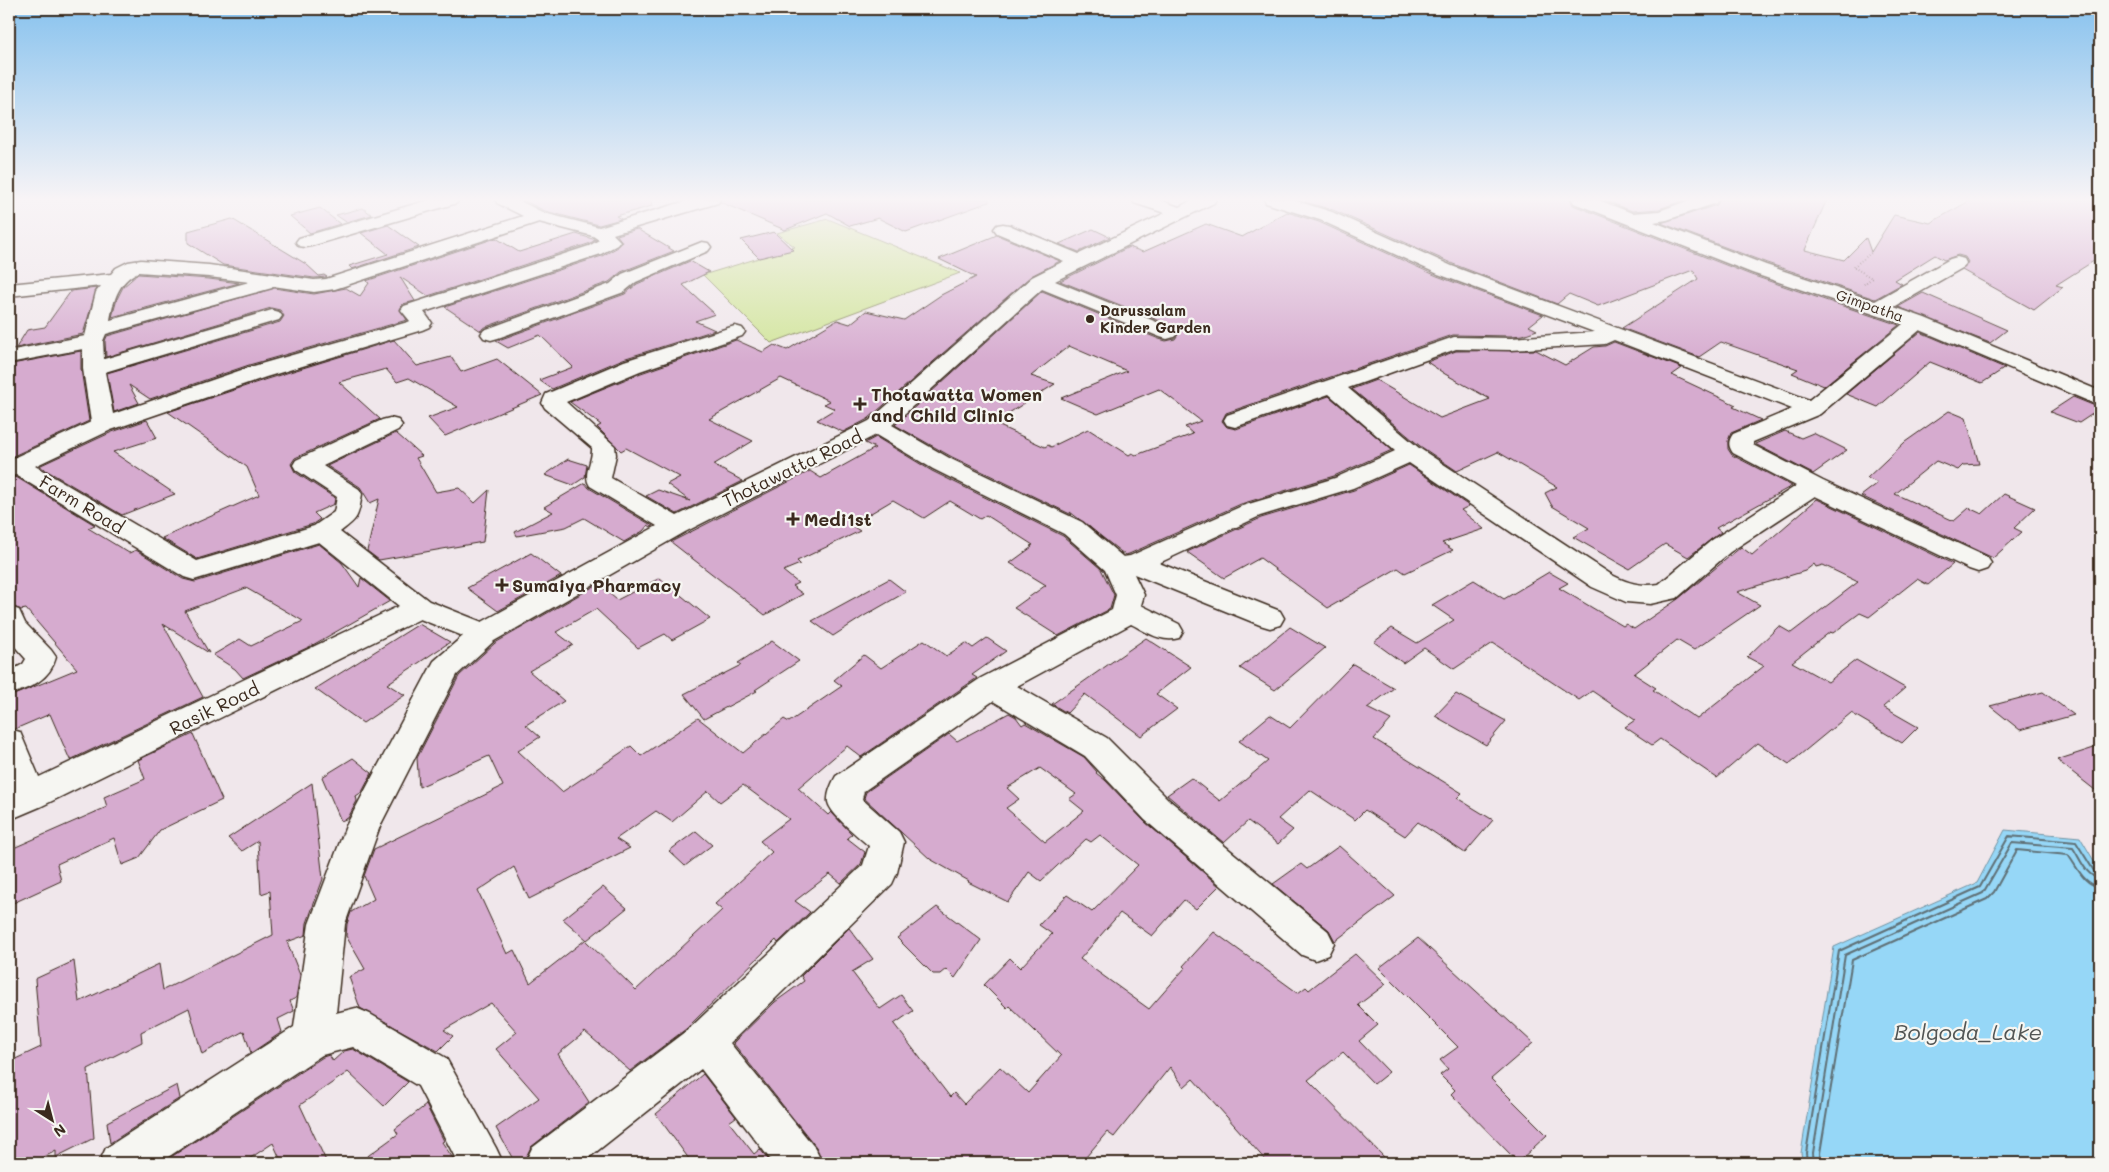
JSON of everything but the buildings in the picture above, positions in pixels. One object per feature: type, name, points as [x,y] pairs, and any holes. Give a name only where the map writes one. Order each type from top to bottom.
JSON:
[{"type":"street","points":[[9,307],[111,285],[129,269],[141,266],[209,271],[274,282],[314,286],[328,285],[425,254]]},
{"type":"street","name":"Farm Road","points":[[13,467],[103,425],[258,372],[415,326],[422,323],[411,310],[583,254]]},
{"type":"street","points":[[599,254],[629,278]]},
{"type":"street","points":[[491,334],[617,288],[629,278],[686,254]]},
{"type":"street","points":[[1064,254],[1079,260]]},
{"type":"street","name":"Thotawatta Road","points":[[313,1038],[326,924],[363,826],[445,668],[484,634],[676,526],[877,426],[1039,281],[1093,254]]},
{"type":"street","points":[[1410,254],[1446,270],[1812,409]]},
{"type":"street","name":"Gimpatha","points":[[1721,254],[1759,269],[1918,322],[2100,399]]},
{"type":"street","points":[[1878,308],[1957,263]]},
{"type":"street","points":[[1039,281],[1167,333]]},
{"type":"street","points":[[9,357],[96,336],[274,282]]},
{"type":"street","points":[[9,290],[111,285]]},
{"type":"street","points":[[103,425],[94,369],[96,336],[111,285]]},
{"type":"street","points":[[94,369],[272,316]]},
{"type":"street","points":[[1918,322],[1812,409],[1741,439],[1741,448],[1814,486],[1978,563]]},
{"type":"street","points":[[1235,420],[1454,343],[1511,344],[1605,338],[1609,331]]},
{"type":"street","points":[[676,526],[598,481],[598,473],[606,454],[603,446],[554,403],[554,399],[632,366],[735,332]]},
{"type":"street","points":[[1332,386],[1411,453],[1602,581],[1626,593],[1650,595],[1667,592],[1722,546],[1814,486]]},
{"type":"street","name":"Farm Road","points":[[13,467],[194,571],[323,532],[346,515],[350,494],[305,465],[390,425]]},
{"type":"street","points":[[877,426],[942,464],[1073,528],[1126,565],[1270,618]]},
{"type":"street","points":[[1126,565],[1251,511],[1344,483],[1411,453]]},
{"type":"street","points":[[323,532],[419,608],[484,634]]},
{"type":"street","points":[[547,1163],[704,1042],[879,873],[887,842],[845,803],[848,785],[992,686],[1125,615],[1130,595],[1126,565]]},
{"type":"street","name":"Rasik Road","points":[[20,802],[419,608]]},
{"type":"street","points":[[1127,610],[1169,631]]},
{"type":"street","points":[[9,617],[13,627],[41,657],[39,666],[30,674],[9,684]]},
{"type":"street","points":[[992,686],[1096,747],[1156,810],[1316,943]]},
{"type":"street","points":[[9,741],[20,802]]},
{"type":"street","points":[[121,1163],[313,1038],[356,1027],[432,1072],[482,1163]]},
{"type":"street","points":[[704,1042],[800,1163]]},
{"type":"path","points":[[1859,288],[1872,278],[1853,268],[1870,254]]},
{"type":"green space","points":[[773,254],[913,254],[960,273],[771,343],[703,275]]},
{"type":"water","name":"Bolgoda_Lake","points":[[2005,830],[2080,837],[2100,871],[2100,1163],[1803,1163],[1801,1153],[1834,947],[1977,883]]},
{"type":"place","name":"Darussalam Kinder Garden","points":[[1090,319]]},
{"type":"place","name":"Thotawatta Women and Child Clinic","points":[[860,404]]},
{"type":"place","name":"Medi1st","points":[[793,519]]},
{"type":"place","name":"Sumaiya Pharmacy","points":[[502,585]]}]
